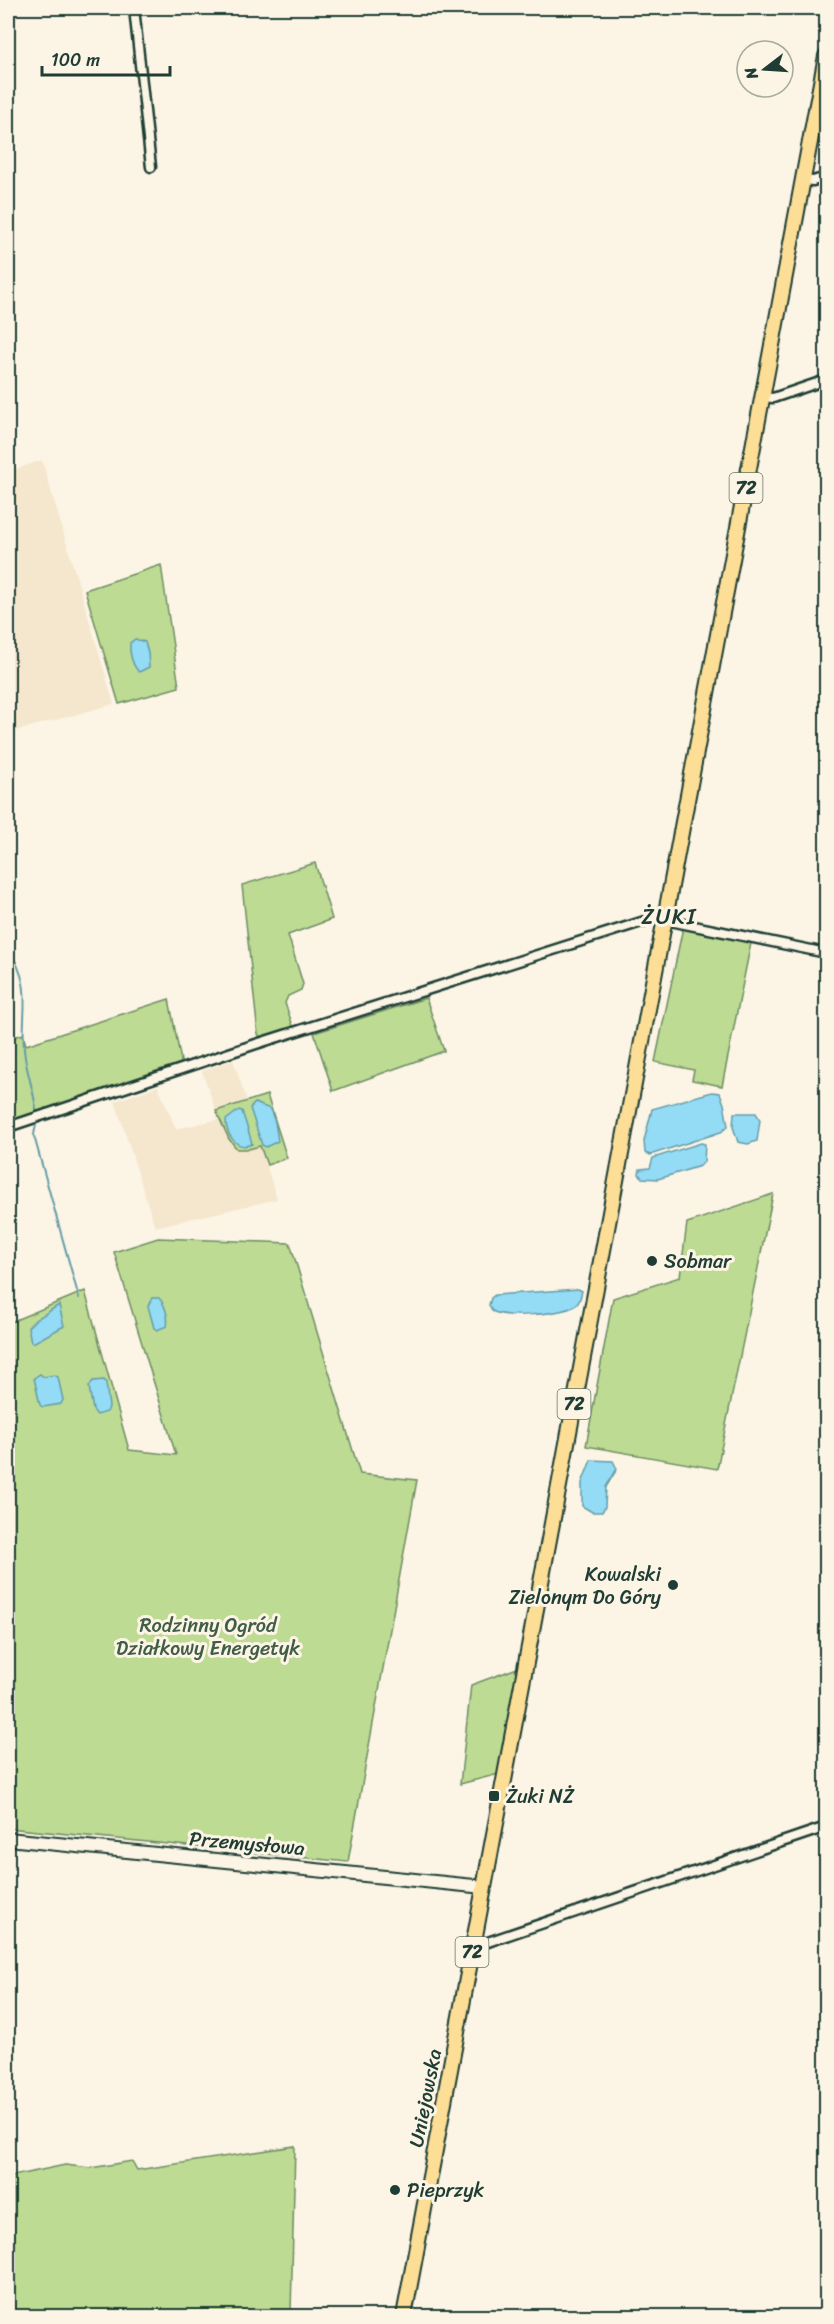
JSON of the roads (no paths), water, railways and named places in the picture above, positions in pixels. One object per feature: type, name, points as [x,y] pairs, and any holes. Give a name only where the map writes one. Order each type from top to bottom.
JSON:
[{"type":"main road","name":"72","points":[[483,1887],[826,56]]},
{"type":"main road","name":"Przemysłowa","points":[[8,1839],[483,1887]]},
{"type":"main road","name":"Uniejowska","points":[[404,2316],[483,1887]]},
{"type":"street","points":[[134,8],[151,167]]},
{"type":"street","points":[[803,180],[813,181],[826,177]]},
{"type":"street","points":[[763,397],[772,398],[826,380]]},
{"type":"street","points":[[8,1127],[651,919],[826,953]]},
{"type":"street","points":[[473,1947],[826,1827]]},
{"type":"water","points":[[135,639],[145,642],[148,653],[149,667],[139,672],[130,650],[130,643]]},
{"type":"water","points":[[712,1092],[720,1093],[728,1126],[721,1132],[650,1155],[645,1153],[644,1141],[652,1109]]},
{"type":"water","points":[[255,1103],[270,1109],[275,1122],[278,1141],[266,1147],[262,1145],[250,1108]]},
{"type":"water","points":[[239,1110],[242,1111],[252,1144],[246,1146],[233,1140],[228,1131],[226,1120]]},
{"type":"water","points":[[734,1113],[756,1113],[760,1120],[757,1141],[748,1144],[738,1142],[733,1127]]},
{"type":"water","points":[[701,1143],[705,1144],[704,1162],[700,1166],[658,1179],[642,1178],[639,1174],[640,1169],[650,1168],[653,1158]]},
{"type":"water","points":[[578,1289],[582,1291],[577,1304],[556,1312],[508,1315],[492,1311],[489,1305],[491,1298],[495,1295]]},
{"type":"water","points":[[152,1298],[159,1298],[167,1315],[167,1326],[157,1330],[154,1328],[148,1306]]},
{"type":"water","points":[[59,1305],[64,1326],[31,1342],[28,1327]]},
{"type":"water","points":[[40,1374],[44,1377],[54,1375],[58,1377],[63,1400],[61,1404],[43,1407],[40,1405],[34,1378]]},
{"type":"water","points":[[104,1380],[109,1407],[107,1412],[97,1415],[93,1410],[89,1387],[93,1381]]},
{"type":"water","points":[[591,1460],[613,1461],[617,1469],[606,1487],[605,1507],[602,1512],[592,1512],[582,1506],[582,1483]]},
{"type":"waterway","points":[[8,948],[16,962],[24,987],[24,1050],[37,1118],[34,1136],[79,1298]]},
{"type":"place","name":"Sobmar","points":[[652,1261]]},
{"type":"place","name":"Kowalski Zielonym Do Góry","points":[[673,1585]]},
{"type":"place","name":"Żuki NŻ","points":[[494,1796]]},
{"type":"place","name":"Pieprzyk","points":[[395,2190]]},
{"type":"district","name":"ŻUKI","points":[[669,916]]},
{"type":"park label","name":"Rodzinny Ogród Działkowy Energetyk","points":[[208,1636]]}]
